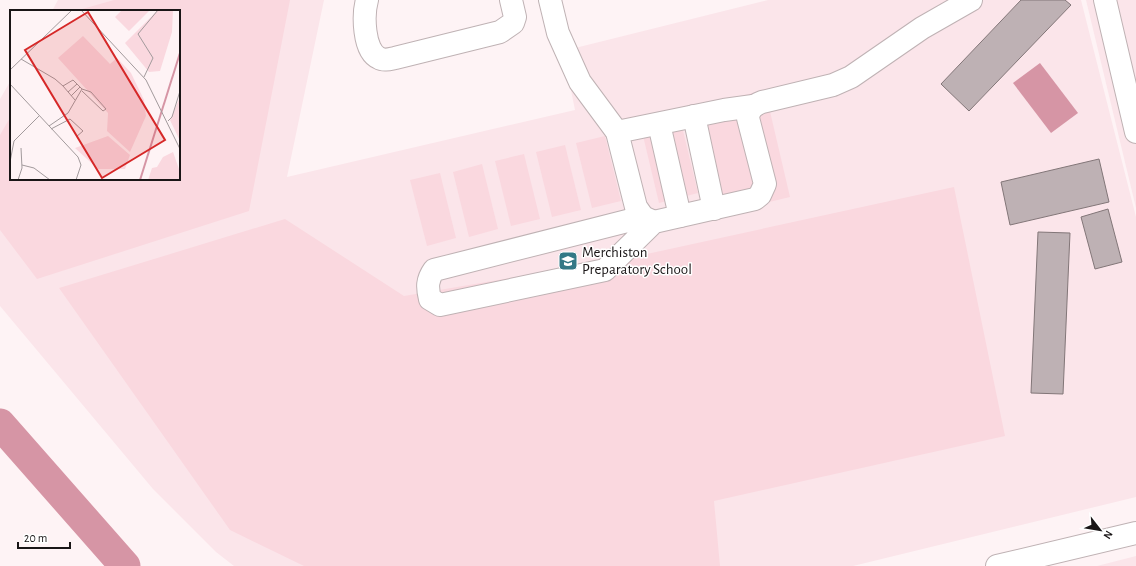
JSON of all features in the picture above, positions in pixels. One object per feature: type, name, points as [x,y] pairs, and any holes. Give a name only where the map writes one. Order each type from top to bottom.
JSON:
[{"type":"street","points":[[366,0],[364,24],[369,45],[376,57],[381,60],[500,32],[513,23],[515,17],[511,0]]},
{"type":"street","points":[[550,0],[558,33],[580,82],[616,132],[636,207],[648,219]]},
{"type":"street","points":[[616,132],[724,110],[753,106],[762,102],[833,86],[851,77],[922,28],[971,0]]},
{"type":"street","points":[[1105,0],[1136,132]]},
{"type":"street","points":[[648,219],[605,270],[440,305],[430,299],[427,287],[429,278],[434,270],[648,219],[680,216],[748,202],[755,199],[764,189],[765,184],[748,118],[748,113],[753,106]]},
{"type":"street","points":[[694,116],[714,209]]},
{"type":"street","points":[[659,124],[680,216]]},
{"type":"street","points":[[998,566],[1136,534]]},
{"type":"shaded area","name":"Merchiston Preparatory School","points":[[58,0],[324,0],[287,177],[575,110],[563,51],[768,0],[1081,0],[1136,217],[1136,497],[853,566],[234,566],[216,552],[153,489],[0,306],[0,99],[10,82],[10,180],[180,180],[180,10],[53,10]]},
{"type":"shaded area","points":[[114,0],[290,0],[249,211],[37,279],[0,230],[0,135],[10,118],[10,180],[180,180],[180,10],[79,10]]},
{"type":"shaded area","points":[[1086,0],[1136,0],[1136,208]]},
{"type":"shaded area","points":[[1040,63],[1078,113],[1051,133],[1013,83]]},
{"type":"shaded area","points":[[765,90],[790,197],[708,217],[682,110]]},
{"type":"shaded area","points":[[679,114],[698,193],[659,203],[640,123]]},
{"type":"shaded area","points":[[605,136],[621,201],[592,208],[576,143]]},
{"type":"shaded area","points":[[565,145],[581,210],[552,217],[536,152]]},
{"type":"shaded area","points":[[524,154],[540,219],[511,226],[495,161]]},
{"type":"shaded area","points":[[482,164],[498,229],[469,237],[453,172]]},
{"type":"shaded area","points":[[440,173],[456,238],[427,246],[410,180]]},
{"type":"shaded area","points":[[954,187],[1005,436],[714,501],[720,566],[304,566],[230,530],[59,288],[285,219],[404,296],[633,257]]},
{"type":"shaded area","points":[[1136,556],[1136,566],[1097,566]]},
{"type":"building","points":[[1021,0],[1065,0],[1071,5],[969,111],[941,84]]},
{"type":"building","points":[[1099,159],[1109,202],[1010,225],[1001,182]]},
{"type":"building","points":[[1108,209],[1122,262],[1095,269],[1081,217]]},
{"type":"building","points":[[1038,232],[1070,233],[1063,394],[1031,393]]},
{"type":"waterway","points":[[0,424],[125,566]]},
{"type":"place","name":"Merchiston Preparatory School","points":[[568,261]]}]
